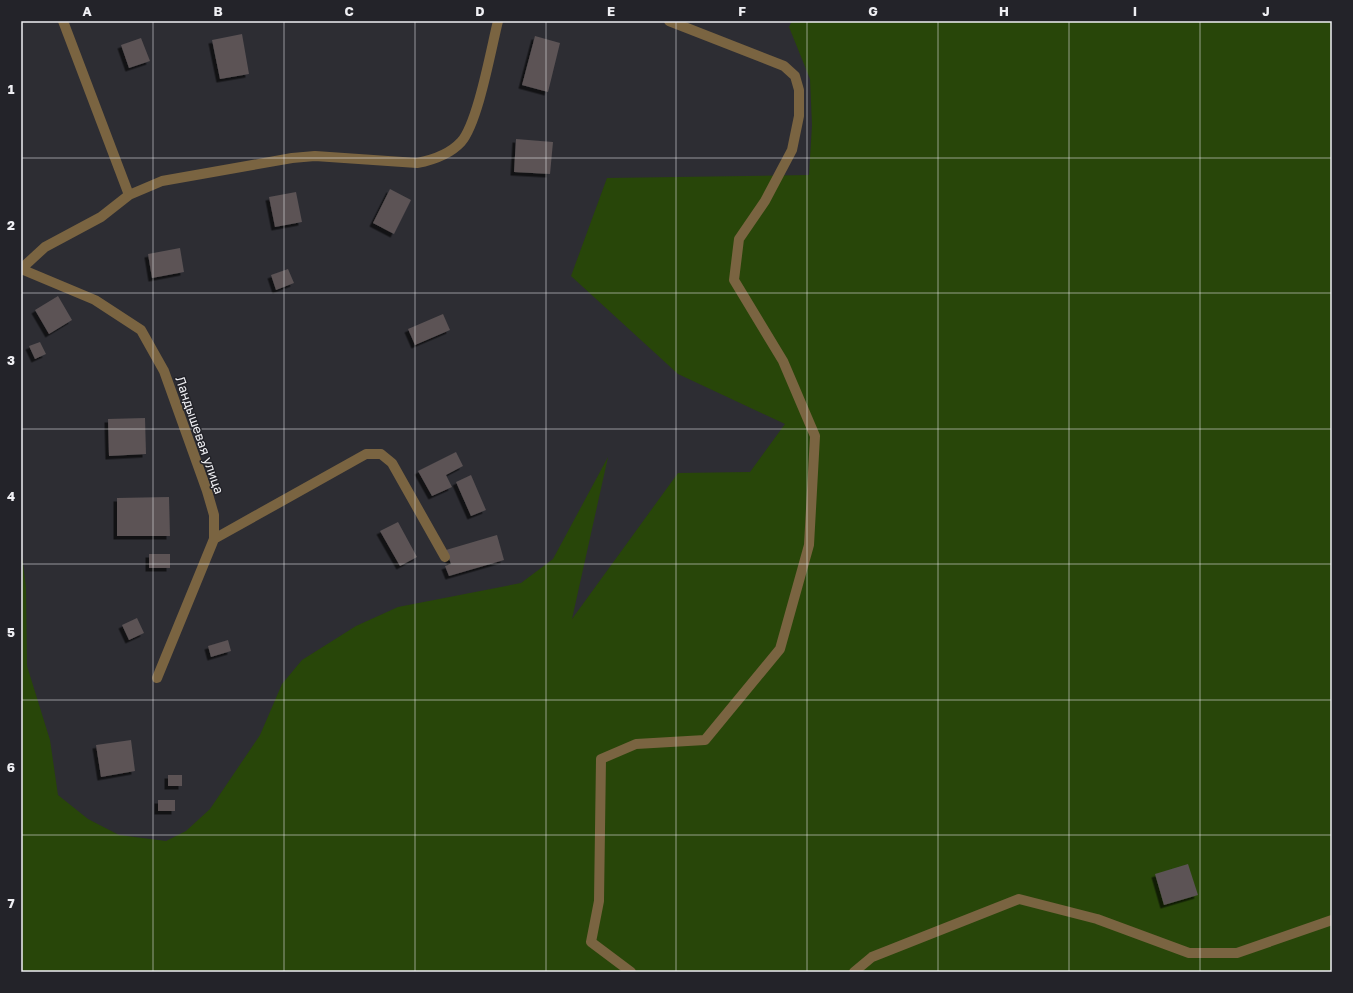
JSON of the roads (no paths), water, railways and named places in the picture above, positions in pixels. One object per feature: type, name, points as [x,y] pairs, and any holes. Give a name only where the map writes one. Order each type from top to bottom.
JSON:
[{"type":"street","points":[[63,21],[129,195]]},
{"type":"street","points":[[21,269],[45,247],[100,217],[129,195],[162,181],[292,158],[315,156],[417,163],[434,160],[461,142],[469,127],[484,80],[498,21]]},
{"type":"street","points":[[631,972],[591,942],[599,901],[600,759],[636,744],[705,740],[780,649],[809,545],[816,436],[783,361],[734,280],[739,239],[765,202],[792,150],[799,116],[799,90],[795,76],[784,66],[669,21]]},
{"type":"street","name":"Ландышевая улица","points":[[21,269],[95,300],[141,330],[164,370],[207,491],[214,514],[214,539],[157,678]]},
{"type":"street","points":[[214,539],[366,454],[381,454],[392,463],[445,557]]},
{"type":"street","points":[[854,972],[872,957],[1019,899],[1097,919],[1189,954],[1237,954],[1332,920]]}]
